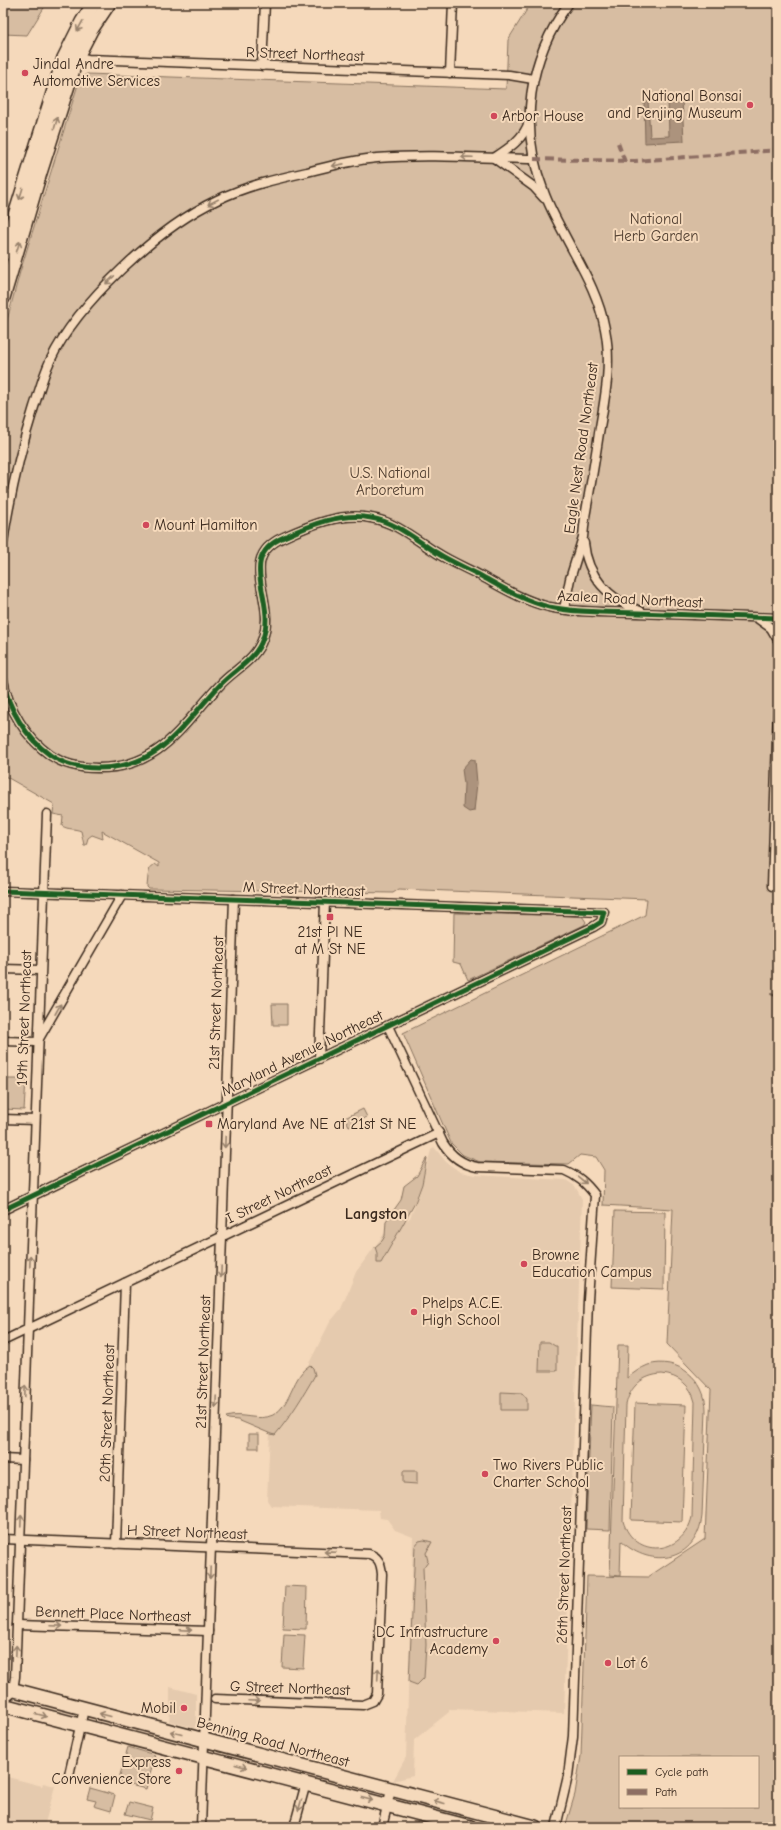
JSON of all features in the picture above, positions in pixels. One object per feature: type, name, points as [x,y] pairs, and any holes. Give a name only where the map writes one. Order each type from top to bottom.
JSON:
[{"type":"main road","points":[[3,298],[64,58],[82,22],[94,3]]},
{"type":"main road","points":[[3,254],[77,57],[91,30],[109,3]]},
{"type":"main road","points":[[3,1699],[8,1688]]},
{"type":"main road","name":"Benning Road Northeast","points":[[8,1688],[204,1741],[535,1827]]},
{"type":"main road","name":"Benning Road Northeast","points":[[3,1705],[471,1827]]},
{"type":"street","points":[[262,66],[265,3]]},
{"type":"street","points":[[450,73],[453,3]]},
{"type":"street","points":[[494,158],[521,137],[528,127],[533,79],[544,45],[569,3]]},
{"type":"street","name":"R Street Northeast","points":[[77,57],[88,59],[509,75],[533,79]]},
{"type":"street","name":"Eagle Nest Road Northeast","points":[[530,114],[531,143],[538,175],[550,206],[589,278],[603,317],[608,345],[607,390],[585,517],[583,537],[569,583],[564,609]]},
{"type":"street","points":[[3,542],[13,485],[24,441],[50,360],[63,337],[87,305],[112,278],[183,219],[211,203],[235,192],[281,177],[375,158],[437,156],[534,159]]},
{"type":"street","points":[[494,158],[534,187],[550,206]]},
{"type":"street","name":"Azalea Road Northeast","points":[[3,680],[8,698],[21,724],[36,742],[57,759],[76,765],[101,768],[124,765],[144,759],[162,747],[188,723],[221,684],[252,658],[260,646],[265,633],[267,618],[259,569],[259,560],[263,552],[275,541],[292,533],[321,523],[349,517],[370,517],[390,524],[441,556],[522,598],[540,605],[564,609],[646,614],[778,618]]},
{"type":"street","name":"Azalea Road Northeast","points":[[583,537],[588,563],[597,581],[603,588],[623,604],[646,614]]},
{"type":"street","points":[[755,617],[771,628],[778,640]]},
{"type":"street","points":[[772,886],[778,709]]},
{"type":"street","name":"19th Street Northeast","points":[[8,1688],[15,1677],[46,814]]},
{"type":"street","name":"M Street Northeast","points":[[3,891],[604,912]]},
{"type":"street","points":[[3,1041],[38,1042],[122,895]]},
{"type":"street","name":"21st Street Northeast","points":[[201,1827],[234,899]]},
{"type":"street","points":[[319,1059],[325,902]]},
{"type":"street","name":"Maryland Avenue Northeast","points":[[3,1210],[593,927],[602,922],[604,912]]},
{"type":"street","points":[[3,969],[40,970]]},
{"type":"street","points":[[388,1026],[439,1133]]},
{"type":"street","points":[[3,1119],[35,1120]]},
{"type":"street","name":"26th Street Northeast","points":[[439,1133],[452,1154],[461,1162],[484,1168],[564,1170],[585,1182],[595,1195],[588,1300],[573,1736],[568,1776],[556,1827]]},
{"type":"street","name":"I Street Northeast","points":[[3,1341],[439,1133]]},
{"type":"street","name":"20th Street Northeast","points":[[116,1544],[125,1283]]},
{"type":"street","points":[[3,1459],[22,1460]]},
{"type":"street","name":"H Street Northeast","points":[[3,1539],[369,1554],[378,1558],[381,1566],[377,1694],[373,1701],[364,1704]]},
{"type":"street","name":"Bennett Place Northeast","points":[[17,1625],[208,1631]]},
{"type":"street","name":"G Street Northeast","points":[[215,1699],[364,1704]]},
{"type":"street","points":[[69,1775],[84,1709]]},
{"type":"street","points":[[294,1827],[306,1783]]},
{"type":"street","points":[[382,1827],[391,1790]]},
{"type":"street","points":[[471,1827],[476,1812]]},
{"type":"shaded area","points":[[682,99],[684,141],[645,143],[644,101],[648,100],[650,137],[669,136],[668,100]]},
{"type":"shaded area","points":[[471,759],[475,760],[477,783],[474,811],[469,812],[463,808],[464,784],[462,769]]},
{"type":"shaded area","points":[[434,1147],[446,1162],[460,1172],[475,1175],[566,1180],[575,1186],[582,1199],[564,1713],[449,1709],[449,1712],[414,1740],[413,1776],[393,1781],[406,1757],[413,1537],[395,1530],[387,1519],[380,1518],[379,1510],[271,1506],[267,1500],[270,1432],[298,1385],[330,1322],[341,1309],[356,1272],[384,1234],[410,1218],[419,1195],[431,1150]]},
{"type":"shaded area","points":[[170,1687],[196,1694],[196,1725],[194,1728],[169,1721]]},
{"type":"shaded area","points":[[3,1772],[5,1772],[4,1776],[42,1786],[43,1783],[55,1786],[44,1827],[3,1827]]},
{"type":"green space","points":[[3,3],[47,3],[27,35],[3,34]]},
{"type":"green space","name":"U.S. National Arboretum","points":[[531,3],[778,3],[778,1827],[578,1827],[566,1824],[575,1794],[581,1756],[587,1576],[648,1577],[705,1539],[711,1390],[667,1344],[673,1209],[603,1205],[604,1170],[596,1157],[580,1155],[569,1164],[480,1162],[463,1155],[451,1143],[403,1033],[645,915],[647,899],[399,889],[393,893],[149,889],[147,887],[150,868],[155,864],[159,867],[159,863],[102,831],[103,839],[92,835],[88,838],[86,845],[84,845],[81,831],[62,826],[63,816],[53,814],[54,804],[3,775],[3,335],[20,272],[80,78],[87,74],[506,89],[508,40]]},
{"type":"green space","points":[[3,190],[9,205],[3,225]]},
{"type":"green space","points":[[454,913],[582,916],[586,922],[584,925],[468,980],[461,964],[453,962]]},
{"type":"green space","points":[[272,1004],[287,1004],[287,1025],[273,1025]]},
{"type":"green space","points":[[3,1079],[26,1079],[24,1110],[3,1109]]},
{"type":"green space","points":[[363,1109],[367,1117],[349,1126],[345,1118]]},
{"type":"green space","points":[[427,1158],[422,1184],[415,1203],[381,1263],[377,1263],[377,1253],[375,1247],[385,1236],[386,1221],[401,1200],[404,1186],[417,1176]]},
{"type":"green space","points":[[615,1211],[665,1212],[664,1289],[612,1287]]},
{"type":"green space","points":[[540,1342],[549,1342],[557,1346],[557,1371],[539,1371]]},
{"type":"green space","points":[[618,1345],[628,1345],[627,1378],[648,1365],[659,1363],[670,1364],[680,1367],[688,1373],[696,1380],[701,1389],[705,1399],[706,1410],[702,1516],[698,1531],[692,1543],[682,1551],[671,1556],[659,1558],[646,1556],[633,1550],[621,1541],[620,1576],[610,1575]],"holes":[[[655,1375],[668,1375],[683,1382],[691,1391],[695,1402],[692,1517],[687,1530],[679,1539],[669,1545],[658,1548],[647,1547],[637,1542],[629,1533],[623,1521],[626,1405],[634,1387],[643,1379]]]},
{"type":"green space","points":[[310,1365],[313,1368],[315,1375],[286,1421],[275,1435],[238,1420],[228,1419],[226,1417],[238,1416],[262,1418],[273,1415],[284,1404],[299,1376]]},
{"type":"green space","points":[[501,1392],[522,1393],[527,1399],[527,1410],[501,1410]]},
{"type":"green space","points":[[635,1403],[686,1405],[682,1522],[631,1520]]},
{"type":"green space","points":[[591,1405],[613,1407],[610,1530],[586,1529]]},
{"type":"green space","points":[[249,1434],[259,1434],[259,1448],[249,1448]]},
{"type":"green space","points":[[403,1471],[417,1471],[417,1484],[403,1483]]},
{"type":"green space","points":[[424,1540],[432,1542],[426,1553],[428,1561],[423,1568],[426,1645],[424,1678],[417,1685],[409,1682],[415,1546],[419,1541]]},
{"type":"green space","points":[[285,1586],[307,1587],[306,1629],[283,1628]]},
{"type":"green space","points":[[284,1634],[305,1635],[303,1668],[282,1667]]},
{"type":"green space","points":[[128,1747],[155,1755],[146,1789],[118,1782]]},
{"type":"green space","points":[[90,1788],[115,1795],[111,1811],[94,1806],[96,1801],[87,1799]]},
{"type":"green space","points":[[129,1802],[153,1808],[150,1820],[125,1814]]},
{"type":"waterway","points":[[771,994],[778,997]]},
{"type":"marked path","points":[[618,143],[625,162]]},
{"type":"marked path","points":[[534,159],[635,161],[778,150]]},
{"type":"cycle path","points":[[3,680],[5,691],[19,722],[41,748],[61,761],[72,765],[97,768],[119,766],[137,761],[154,753],[181,729],[220,685],[244,664],[260,646],[266,623],[260,581],[260,568],[262,556],[270,546],[284,537],[304,528],[338,518],[349,517],[371,518],[389,523],[406,532],[437,553],[506,590],[522,598],[549,607],[594,612],[778,618]]},
{"type":"cycle path","points":[[3,891],[604,912],[601,922],[593,927],[3,1210]]},
{"type":"place","name":"Jindal Andre Automotive Services","points":[[25,73]]},
{"type":"place","name":"National Bonsai and Penjing Museum","points":[[750,105]]},
{"type":"place","name":"Arbor House","points":[[494,116]]},
{"type":"place","name":"Mount Hamilton","points":[[146,525]]},
{"type":"place","name":"21st Pl NE at M St NE","points":[[330,917]]},
{"type":"place","name":"Maryland Ave NE at 21st St NE","points":[[209,1124]]},
{"type":"place","name":"Browne Education Campus","points":[[524,1264]]},
{"type":"place","name":"Phelps A.C.E. High School","points":[[414,1312]]},
{"type":"place","name":"Two Rivers Public Charter School","points":[[485,1474]]},
{"type":"place","name":"DC Infrastructure Academy","points":[[496,1641]]},
{"type":"place","name":"Lot 6","points":[[608,1663]]},
{"type":"place","name":"Mobil","points":[[184,1708]]},
{"type":"place","name":"Express Convenience Store","points":[[179,1771]]},
{"type":"district","name":"Langston","points":[[376,1213]]},
{"type":"park label","name":"National Herb Garden","points":[[656,228]]}]
